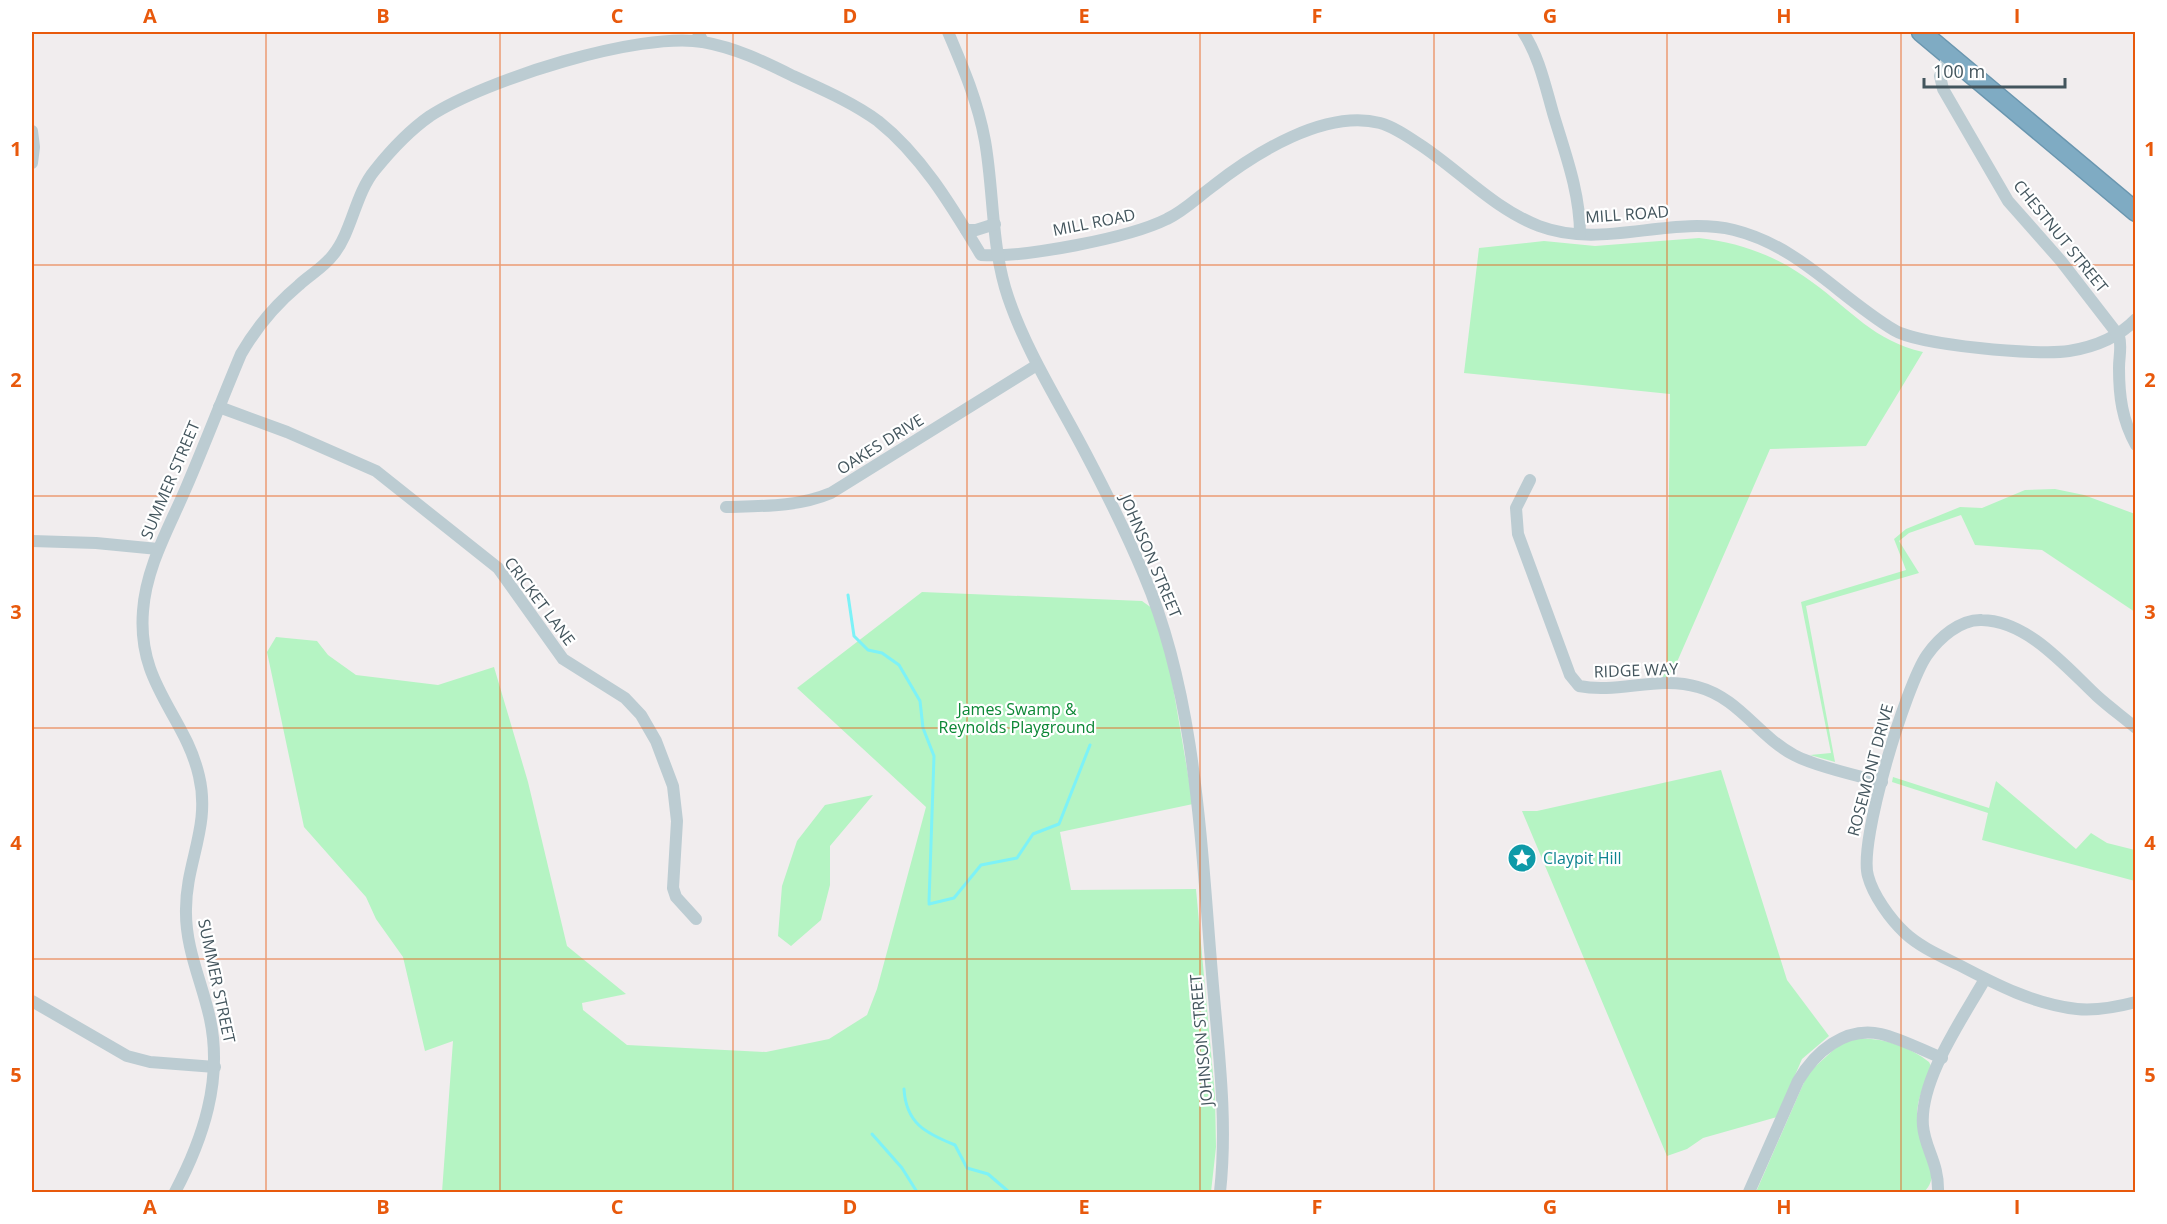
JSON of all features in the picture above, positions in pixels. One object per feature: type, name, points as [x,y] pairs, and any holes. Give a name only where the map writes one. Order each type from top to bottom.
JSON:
[{"type":"highway","points":[[1921,32],[2136,212]]},
{"type":"street","name":"JOHNSON STREET","points":[[948,32],[973,93],[984,139],[998,256],[1007,295],[1037,365],[1125,532],[1166,632],[1186,733],[1200,822],[1223,1092],[1225,1139],[1220,1192]]},
{"type":"street","points":[[1523,32],[1532,44],[1539,64],[1573,180],[1580,234]]},
{"type":"street","name":"SUMMER STREET","points":[[175,1192],[206,1116],[216,1055],[210,1019],[186,927],[188,882],[201,827],[199,774],[187,745],[157,691],[147,660],[142,635],[146,590],[158,549],[241,354],[256,329],[279,303],[333,255],[360,196],[374,172],[399,143],[428,117],[490,86],[626,45],[701,37],[748,53],[837,97],[878,122],[917,159],[981,255],[998,256]]},
{"type":"street","name":"CHESTNUT STREET","points":[[1949,54],[1940,76],[1943,89],[1998,185],[2008,201],[2061,261],[2119,336]]},
{"type":"street","name":"MILL ROAD","points":[[998,256],[1126,235],[1153,226],[1171,218],[1227,176],[1262,154],[1321,125],[1352,120],[1382,124],[1402,134],[1516,215],[1542,227],[1580,234],[1700,225],[1745,233],[1763,239],[1800,260],[1861,309],[1892,330],[1925,341],[2054,352],[2080,349],[2119,336],[2136,319]]},
{"type":"street","points":[[32,132],[32,163]]},
{"type":"street","points":[[966,230],[988,228],[995,224]]},
{"type":"street","points":[[2119,336],[2122,346],[2119,364],[2120,405],[2136,445]]},
{"type":"street","name":"OAKES DRIVE","points":[[726,507],[781,506],[817,499],[831,493],[1037,365]]},
{"type":"street","name":"CRICKET LANE","points":[[219,407],[287,432],[376,471],[498,568],[562,659],[626,698],[641,715],[666,763],[674,786],[676,821],[673,888],[676,897],[696,919]]},
{"type":"street","name":"RIDGE WAY","points":[[1530,480],[1516,508],[1518,534],[1570,675],[1579,687],[1604,688],[1671,683],[1697,686],[1724,698],[1794,756],[1881,782]]},
{"type":"street","points":[[32,541],[96,543],[158,549]]},
{"type":"street","name":"ROSEMONT DRIVE","points":[[2136,728],[2039,644],[2024,634],[1993,621],[1970,621],[1953,629],[1935,644],[1917,671],[1881,782],[1866,849],[1867,875],[1894,922],[1906,934],[1985,980],[2042,1003],[2063,1007],[2097,1009],[2136,1002]]},
{"type":"street","points":[[1938,1192],[1937,1167],[1923,1128],[1923,1114],[1930,1084],[1959,1018],[1985,980]]},
{"type":"street","points":[[32,1001],[126,1056],[150,1062],[215,1067]]},
{"type":"street","points":[[1749,1192],[1798,1081],[1805,1068],[1827,1046],[1852,1034],[1881,1034],[1942,1058]]},
{"type":"green space","points":[[1699,238],[1744,247],[1786,265],[1877,332],[1906,347],[1923,352],[1866,446],[1770,449],[1670,678],[1662,679],[1667,668],[1670,394],[1464,373],[1479,248],[1544,241],[1595,246]]},
{"type":"green space","points":[[2055,489],[2084,495],[2135,514],[2135,612],[2042,550],[1975,545],[1961,515],[1909,533],[1899,541],[1919,573],[1806,606],[1835,762],[1810,755],[1831,753],[1801,602],[1906,570],[1894,539],[1906,529],[1960,507],[1982,508],[2025,490]]},
{"type":"green space","name":"James Swamp & Reynolds Playground","points":[[922,592],[1142,601],[1156,611],[1164,634],[1193,804],[1060,832],[1071,890],[1196,889],[1215,1096],[1216,1147],[1211,1192],[442,1192],[453,1041],[425,1051],[403,957],[376,919],[366,897],[304,827],[267,652],[276,637],[317,641],[328,655],[356,675],[438,685],[494,667],[528,782],[567,946],[626,994],[582,1003],[583,1010],[627,1045],[766,1052],[829,1039],[867,1015],[877,989],[926,807],[797,688]]},
{"type":"green space","points":[[1721,770],[1787,980],[1829,1036],[1802,1059],[1777,1117],[1703,1138],[1687,1149],[1667,1156],[1522,811],[1537,811]]},
{"type":"green space","points":[[1893,777],[1989,808],[1996,781],[2076,849],[2091,833],[2107,843],[2135,850],[2135,881],[1982,840],[1988,813],[1892,782]]},
{"type":"green space","points":[[873,795],[830,846],[830,885],[821,920],[791,946],[778,936],[782,886],[797,841],[825,805]]},
{"type":"green space","points":[[1852,1039],[1882,1040],[1902,1046],[1929,1062],[1931,1066],[1920,1096],[1917,1115],[1931,1165],[1930,1183],[1924,1192],[1756,1192],[1808,1073],[1839,1045]]},
{"type":"waterway","points":[[848,595],[854,636],[868,650],[882,653],[899,665],[920,701],[923,728],[934,756],[929,902]]},
{"type":"waterway","points":[[929,904],[954,898],[981,865],[1017,858],[1033,834],[1059,824],[1090,745]]},
{"type":"waterway","points":[[904,1089],[909,1110],[919,1125],[926,1131],[955,1145],[967,1168],[988,1174],[1009,1192]]},
{"type":"waterway","points":[[872,1134],[902,1168],[917,1192]]},
{"type":"place","name":"Claypit Hill","points":[[1522,858]]}]
